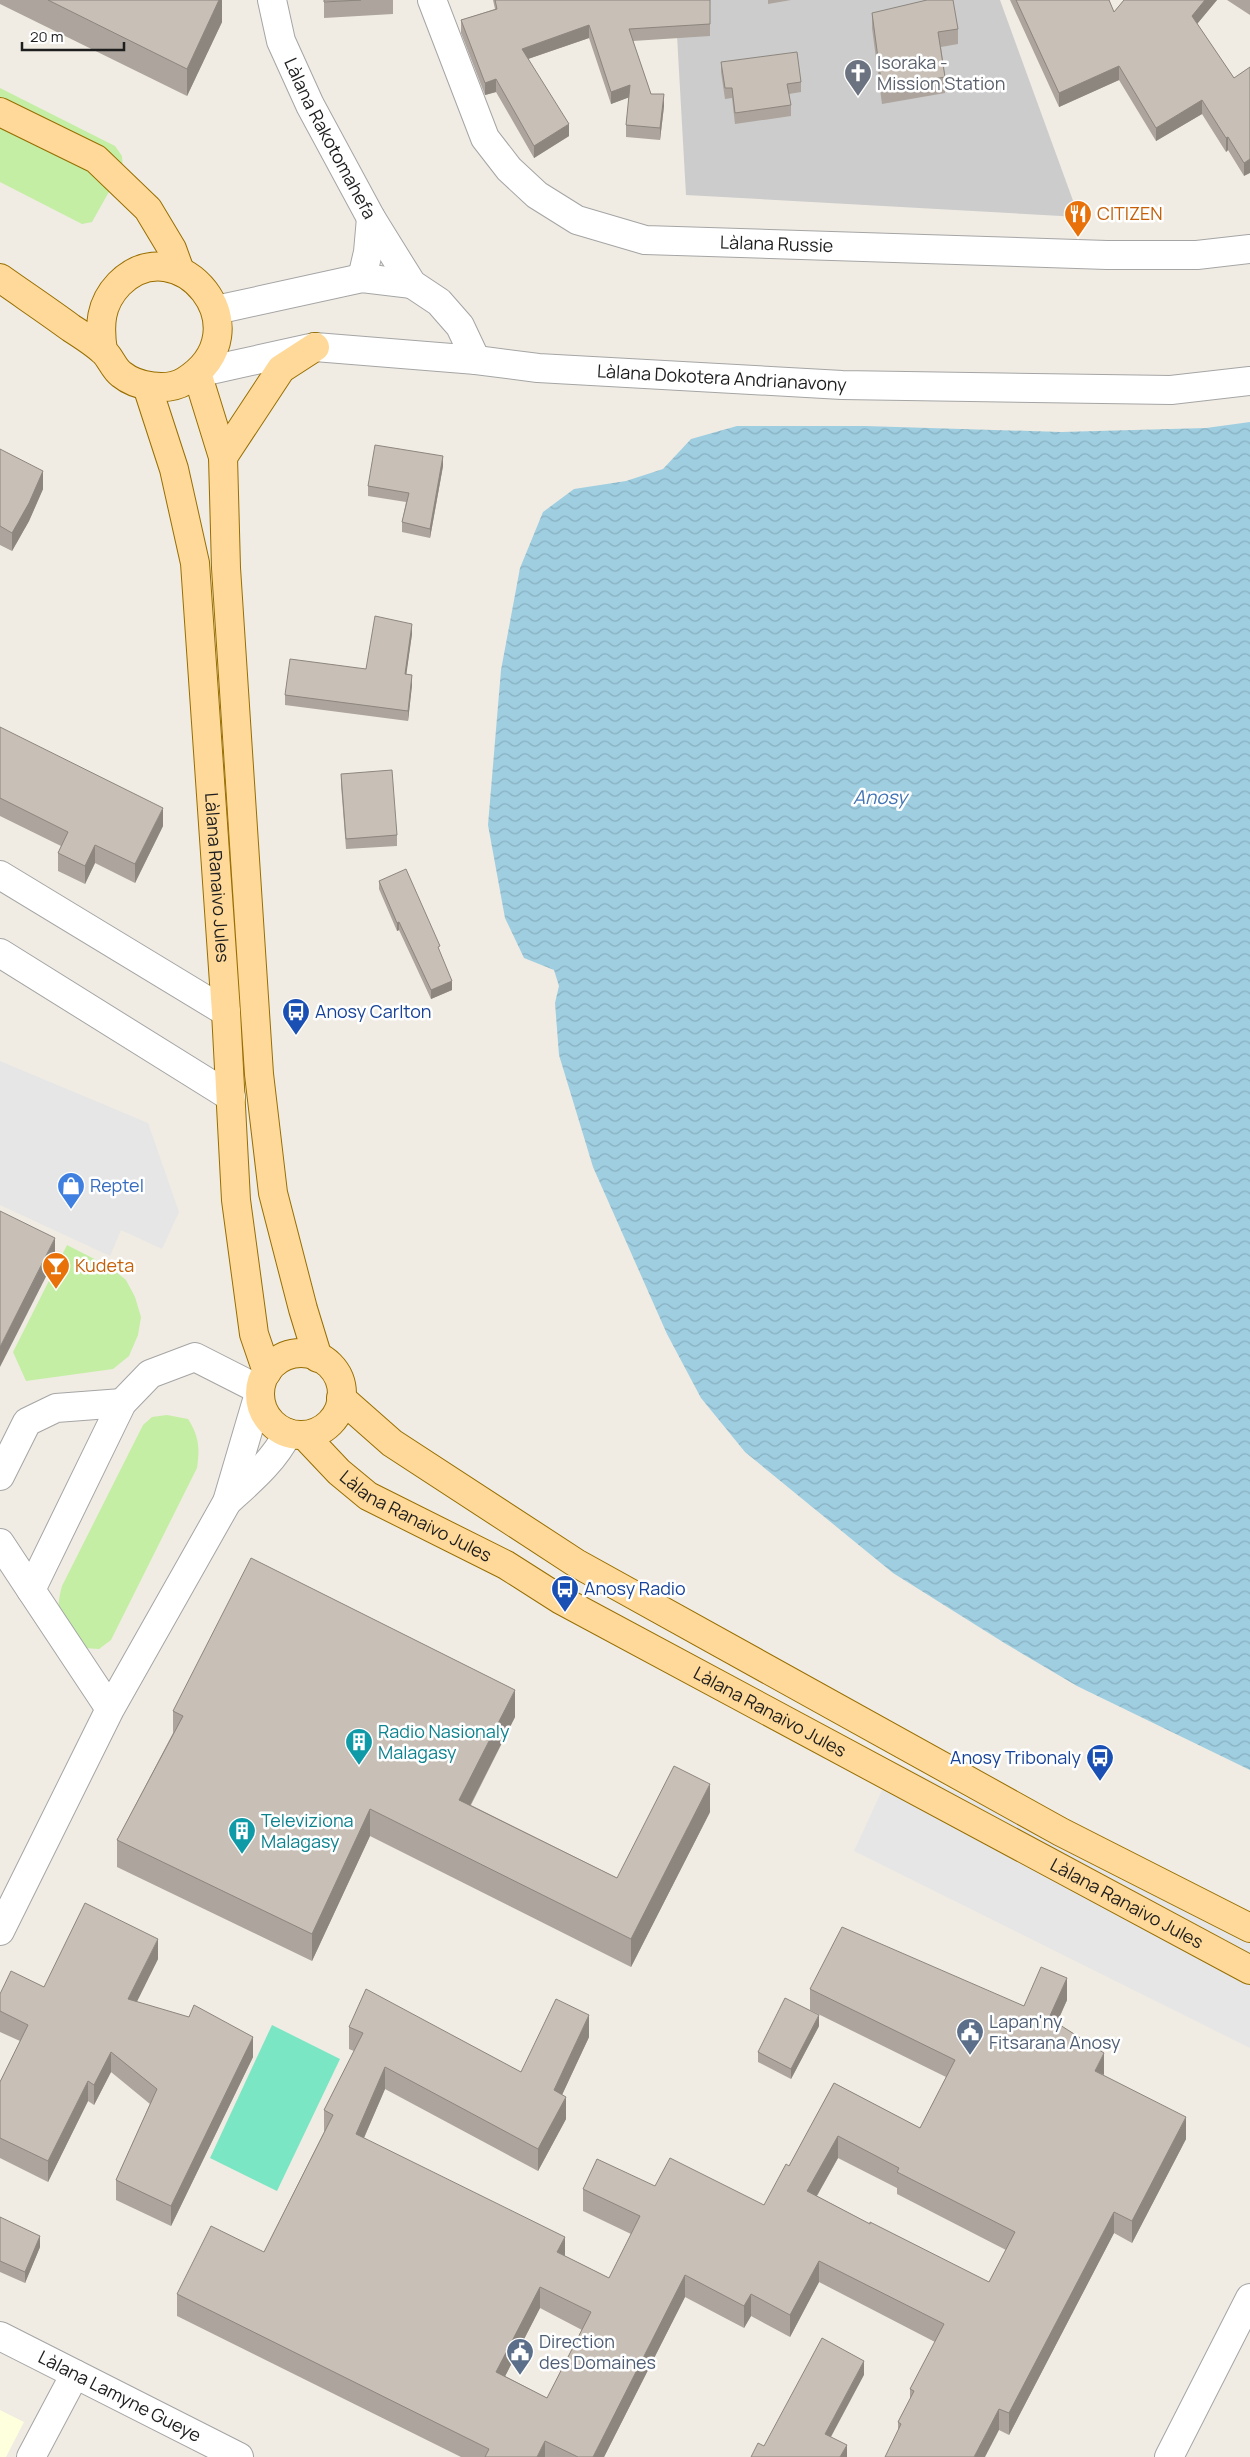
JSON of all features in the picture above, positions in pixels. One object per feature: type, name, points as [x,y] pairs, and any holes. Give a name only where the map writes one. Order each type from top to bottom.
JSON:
[{"type":"main road","points":[[0,112],[96,159],[148,209],[172,249],[180,271]]},
{"type":"main road","points":[[0,278],[103,350],[121,374],[147,386],[175,387],[197,373],[210,358],[218,335],[216,310],[203,286],[180,271],[162,267],[142,270],[124,279],[110,293],[102,311],[100,331],[103,350]]},
{"type":"main road","points":[[223,457],[281,370],[315,347]]},
{"type":"main road","name":"Làlana Ranaivo Jules","points":[[197,373],[223,457],[226,568],[259,1074],[273,1193],[303,1309],[318,1358]]},
{"type":"main road","name":"Làlana Ranaivo Jules","points":[[147,386],[174,469],[195,563],[226,1012],[236,1200],[254,1334],[263,1381]]},
{"type":"main road","points":[[304,1354],[318,1358],[329,1365],[337,1374],[342,1398],[338,1412],[330,1423],[318,1431],[296,1434],[272,1424],[262,1408],[263,1381],[277,1361],[290,1355],[304,1354]]},
{"type":"main road","name":"Làlana Ranaivo Jules","points":[[342,1398],[392,1442],[576,1563],[1061,1832],[1250,1928]]},
{"type":"main road","name":"Làlana Ranaivo Jules","points":[[296,1434],[368,1496],[506,1565],[561,1600],[1250,1970]]},
{"type":"street","name":"Làlana Rakotomahefa","points":[[272,0],[281,41],[310,105],[371,218],[368,252],[362,278]]},
{"type":"street","name":"Làlana Russie","points":[[432,0],[485,138],[508,169],[537,195],[577,220],[645,240],[1107,255],[1197,255],[1250,249]]},
{"type":"street","points":[[371,218],[412,284],[439,302],[460,326],[476,360]]},
{"type":"street","points":[[216,310],[362,278],[412,284]]},
{"type":"street","name":"Làlana Dokotera Andrianavony","points":[[197,373],[315,347],[476,360],[538,368],[842,385],[1171,390],[1250,381]]},
{"type":"street","points":[[0,875],[226,1012]]},
{"type":"street","points":[[0,953],[231,1097]]},
{"type":"street","points":[[0,1932],[110,1709],[227,1502],[263,1381],[195,1357],[150,1374],[122,1403],[31,1590]]},
{"type":"street","points":[[0,1476],[27,1422],[56,1408],[122,1403]]},
{"type":"street","points":[[227,1502],[263,1469],[296,1434]]},
{"type":"street","points":[[3,1558],[31,1590],[110,1709]]},
{"type":"street","points":[[1169,2457],[1250,2298]]},
{"type":"street","name":"Làlana Lamyne Gueye","points":[[0,2336],[239,2457]]},
{"type":"street","points":[[31,2457],[75,2374]]},
{"type":"shaded area","name":"Isoraka - Mission Station","points":[[675,0],[1000,0],[1079,217],[686,195]]},
{"type":"shaded area","points":[[0,1061],[148,1123],[179,1212],[162,1249],[121,1230],[110,1256],[0,1205]]},
{"type":"shaded area","points":[[895,1762],[1250,1938],[1250,2048],[854,1851]]},
{"type":"shaded area","points":[[0,2410],[24,2422],[6,2457],[0,2457]]},
{"type":"green space","points":[[0,88],[115,146],[122,156],[123,167],[92,222],[82,224],[0,182]]},
{"type":"green space","points":[[67,1245],[110,1267],[126,1280],[135,1297],[141,1317],[138,1335],[129,1356],[113,1369],[26,1381],[13,1352]]},
{"type":"green space","points":[[167,1415],[188,1419],[192,1425],[198,1442],[197,1468],[111,1640],[99,1649],[84,1648],[70,1634],[61,1621],[59,1597],[62,1586],[143,1425],[152,1417]]},
{"type":"green space","points":[[272,2025],[340,2059],[277,2191],[210,2158]]},
{"type":"water","name":"Anosy","points":[[1250,422],[1250,1770],[1077,1686],[893,1573],[745,1452],[701,1398],[667,1334],[593,1167],[559,1055],[555,1003],[559,986],[554,970],[524,958],[505,918],[488,825],[501,670],[520,568],[543,512],[574,489],[626,481],[663,469],[691,439],[737,426],[865,426],[1061,432],[1206,428]]},
{"type":"building","points":[[48,0],[219,0],[187,69]]},
{"type":"building","points":[[324,0],[361,0],[324,2]]},
{"type":"building","points":[[495,0],[710,0],[710,24],[629,29],[651,94],[664,94],[660,128],[626,125],[630,85],[611,92],[589,25],[522,49],[569,124],[534,146],[496,79],[485,83],[461,20],[497,9]]},
{"type":"building","points":[[927,0],[953,0],[958,29],[938,32],[945,77],[882,88],[872,13]]},
{"type":"building","points":[[1016,0],[1109,0],[1114,12],[1124,0],[1205,0],[1192,16],[1234,78],[1250,67],[1250,159],[1244,163],[1202,100],[1156,128],[1119,66],[1059,93]]},
{"type":"building","points":[[797,52],[801,82],[787,84],[791,105],[735,113],[732,88],[725,88],[721,62]]},
{"type":"building","points":[[375,445],[443,456],[430,529],[402,522],[409,493],[368,486]]},
{"type":"building","points":[[0,449],[43,471],[29,503],[12,533],[0,526]]},
{"type":"building","points":[[375,616],[412,624],[405,674],[412,675],[408,711],[285,695],[290,659],[366,669]]},
{"type":"building","points":[[0,727],[163,808],[135,864],[95,845],[85,866],[58,853],[68,832],[0,798]]},
{"type":"building","points":[[392,770],[397,835],[346,839],[341,774]]},
{"type":"building","points":[[406,869],[440,946],[438,947],[452,981],[431,990],[399,922],[397,923],[379,881]]},
{"type":"building","points":[[0,1211],[55,1238],[0,1347]]},
{"type":"building","points":[[251,1558],[515,1690],[459,1800],[617,1878],[674,1766],[710,1784],[631,1939],[370,1809],[312,1934],[117,1840],[183,1716],[173,1711]]},
{"type":"building","points":[[85,1903],[158,1939],[128,1999],[189,2017],[194,2005],[253,2037],[171,2206],[116,2180],[157,2089],[111,2052],[94,2085],[88,2081],[48,2161],[0,2138],[0,2082],[28,2025],[0,2011],[0,1994],[11,1971],[44,1987]]},
{"type":"building","points":[[842,1927],[1024,2006],[1041,1967],[1067,1978],[1049,2018],[1104,2053],[1095,2071],[1186,2117],[1132,2221],[1114,2212],[1009,2413],[999,2409],[974,2457],[885,2457],[901,2424],[898,2422],[914,2391],[910,2389],[944,2324],[819,2261],[790,2315],[751,2294],[744,2306],[685,2275],[593,2457],[578,2457],[545,2441],[537,2457],[485,2457],[489,2449],[177,2294],[211,2226],[264,2252],[333,2115],[324,2110],[363,2033],[349,2027],[366,1989],[521,2072],[556,1999],[589,2015],[554,2090],[566,2097],[538,2149],[385,2067],[356,2134],[565,2237],[557,2252],[609,2278],[640,2216],[583,2189],[597,2159],[655,2186],[670,2158],[764,2205],[786,2164],[789,2166],[834,2083],[920,2128],[955,2060],[810,1989]],"holes":[[[838,2136],[899,2168],[897,2172],[1015,2232],[989,2282],[807,2191]],[[540,2287],[591,2312],[547,2398],[496,2372]]]},
{"type":"building","points":[[785,1998],[819,2015],[791,2069],[758,2052]]},
{"type":"building","points":[[0,2217],[40,2236],[25,2272],[0,2261]]},
{"type":"building","points":[[822,2338],[864,2361],[825,2434],[847,2445],[840,2457],[751,2457],[758,2443],[764,2446]]},
{"type":"place","name":"Isoraka - Mission Station","points":[[858,97]]},
{"type":"place","name":"CITIZEN","points":[[1078,238]]},
{"type":"place","name":"Anosy Carlton","points":[[296,1036]]},
{"type":"place","name":"Reptel","points":[[71,1210]]},
{"type":"place","name":"Kudeta","points":[[56,1290]]},
{"type":"place","name":"Anosy Radio","points":[[565,1613]]},
{"type":"place","name":"Radio Nasionaly Malagasy","points":[[359,1766]]},
{"type":"place","name":"Anosy Tribonaly","points":[[1100,1782]]},
{"type":"place","name":"Televiziona Malagasy","points":[[242,1855]]},
{"type":"place","name":"Lapan'ny Fitsarana Anosy","points":[[970,2056]]},
{"type":"place","name":"Direction des Domaines","points":[[520,2376]]}]
